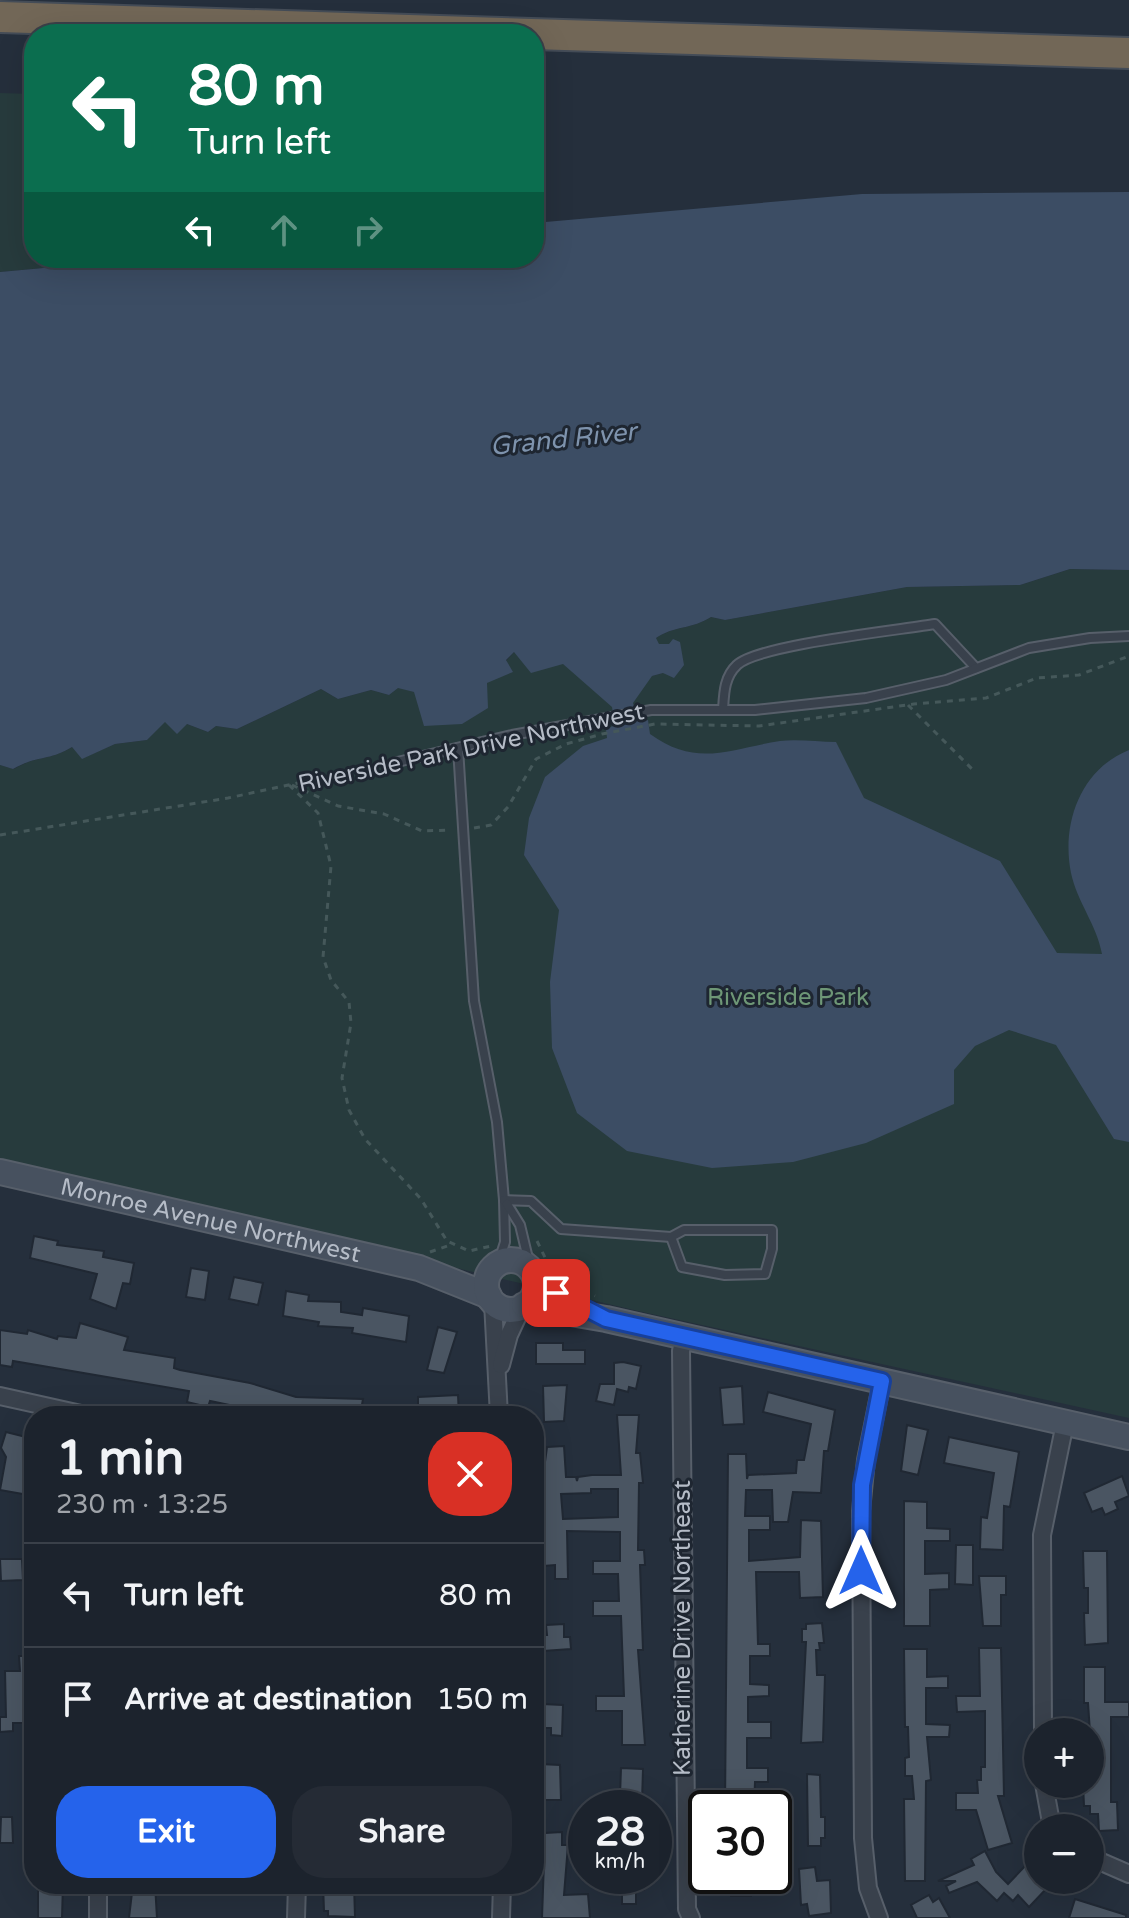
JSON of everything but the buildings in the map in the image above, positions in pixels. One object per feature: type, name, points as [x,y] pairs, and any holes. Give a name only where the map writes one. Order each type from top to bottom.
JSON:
[{"type":"highway","points":[[0,17],[220,24]]},
{"type":"highway","points":[[544,34],[1129,53]]},
{"type":"main road","name":"Monroe Avenue Northwest","points":[[0,1172],[420,1262],[497,1258]]},
{"type":"main road","points":[[606,1319],[556,1293],[519,1262],[497,1258],[486,1281],[491,1299],[507,1310],[523,1306],[606,1319],[1129,1437]]},
{"type":"main road","name":"Monroe Avenue Northwest","points":[[420,1262],[491,1299]]},
{"type":"main road","points":[[523,1306],[535,1291],[532,1274]]},
{"type":"street","points":[[491,1299],[499,1371],[499,1406]]},
{"type":"street","points":[[499,1371],[509,1335],[523,1306]]},
{"type":"street","name":"Katherine Drive Northeast","points":[[684,1337],[681,1351],[683,1823],[687,1909],[691,1918]]},
{"type":"street","points":[[879,1918],[868,1888],[863,1838],[861,1511],[866,1460],[882,1381]]},
{"type":"street","points":[[0,1396],[45,1406]]},
{"type":"street","points":[[1043,1718],[1042,1535],[1065,1423]]},
{"type":"street","points":[[1104,1863],[1123,1871]]},
{"type":"street","points":[[98,1894],[98,1918]]},
{"type":"street","points":[[296,1918],[297,1894]]},
{"type":"street","points":[[501,1918],[502,1894]]},
{"type":"lane","points":[[723,710],[725,684],[738,663],[780,650],[935,624],[976,668]]},
{"type":"lane","name":"Riverside Park Drive Northwest","points":[[393,763],[651,710],[723,710],[866,698],[946,680],[1029,648],[1090,638],[1129,636]]},
{"type":"lane","points":[[458,748],[474,1001],[497,1122],[504,1200],[505,1242],[497,1258]]},
{"type":"lane","points":[[504,1200],[531,1201],[561,1229],[671,1237],[684,1230],[772,1230],[772,1249],[765,1274],[725,1275],[682,1267],[671,1237]]},
{"type":"lane","points":[[504,1200],[520,1225],[532,1274]]},
{"type":"path","points":[[908,705],[975,772]]},
{"type":"path","points":[[602,734],[655,724]]},
{"type":"path","name":"Riverside Park Drive Northwest","points":[[0,835],[290,785],[393,763]]},
{"type":"path","points":[[290,785],[318,813],[331,866],[323,957],[331,980],[349,1002],[351,1023],[342,1078],[349,1110],[365,1139],[421,1199],[436,1228],[453,1244],[497,1258]]},
{"type":"path","points":[[529,1239],[538,1242],[549,1267],[562,1280]]},
{"type":"path","points":[[420,1262],[453,1244]]},
{"type":"green space","points":[[0,93],[24,94],[24,268],[43,268],[0,272]]},
{"type":"green space","name":"Riverside Park","points":[[1070,569],[1129,570],[1129,1418],[638,1311],[0,1160],[0,765],[14,769],[72,747],[83,758],[115,744],[147,740],[165,721],[187,724],[208,732],[216,726],[237,729],[321,689],[338,699],[371,690],[389,695],[398,687],[414,692],[487,683],[514,652],[563,664],[652,676],[663,673],[669,644],[658,644],[656,638],[711,617],[725,620],[907,587],[1020,585]]},
{"type":"water","name":"Grand River","points":[[1129,192],[1129,570],[1070,569],[1020,585],[907,587],[725,620],[711,617],[656,638],[659,644],[669,644],[673,639],[680,642],[684,665],[674,678],[663,673],[652,676],[633,703],[639,722],[648,720],[650,734],[683,751],[714,753],[780,741],[836,742],[864,798],[1000,861],[1057,953],[1102,954],[1074,884],[1069,835],[1078,800],[1087,784],[1098,770],[1129,750],[1129,1142],[1114,1139],[1056,1045],[1009,1030],[975,1046],[954,1070],[954,1104],[866,1143],[793,1162],[712,1168],[627,1151],[577,1113],[552,1048],[550,982],[559,910],[524,855],[529,818],[545,777],[583,746],[607,738],[606,729],[615,725],[612,707],[563,664],[531,673],[514,652],[506,660],[513,672],[487,683],[488,708],[462,724],[424,726],[414,692],[398,688],[389,695],[371,690],[338,699],[321,689],[237,729],[216,726],[208,732],[187,724],[177,734],[165,722],[147,740],[115,744],[82,759],[72,747],[13,769],[0,765],[0,272],[43,268],[544,268],[544,222],[862,194]]},
{"type":"route","points":[[556,1293],[606,1319],[882,1381],[862,1485],[861,1571]]}]
